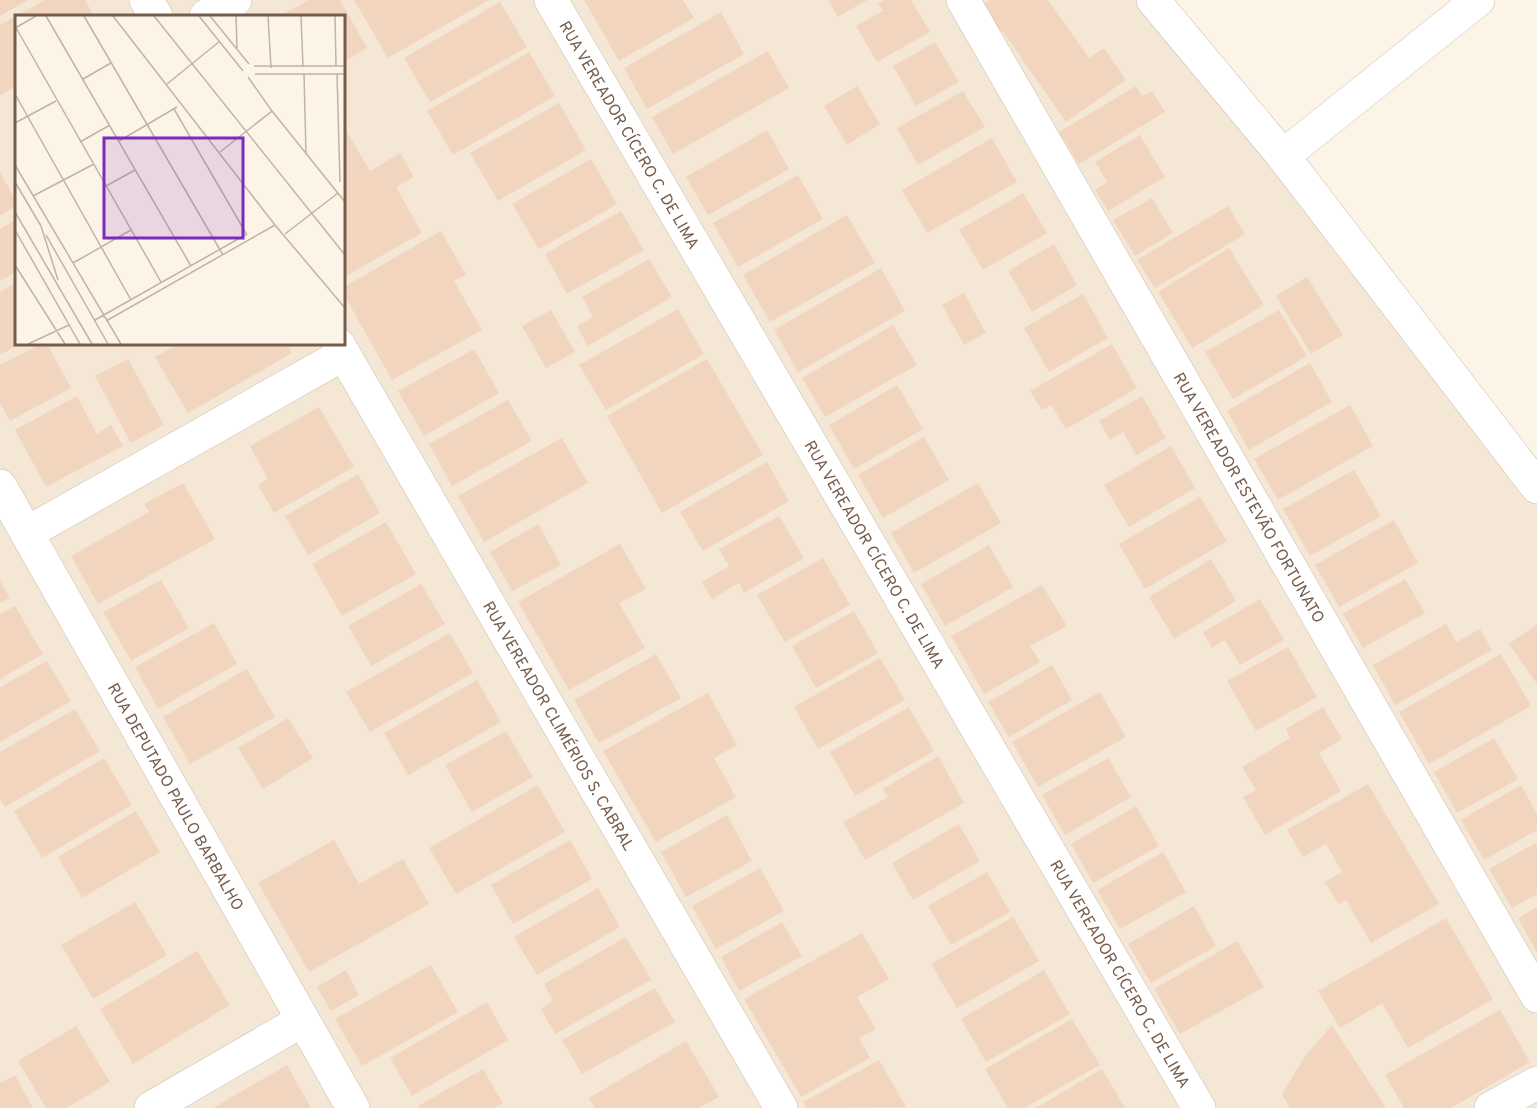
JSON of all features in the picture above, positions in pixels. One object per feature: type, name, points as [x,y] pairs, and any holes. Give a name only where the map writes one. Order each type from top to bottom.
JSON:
[{"type":"street","points":[[146,0],[155,15]]},
{"type":"street","points":[[208,15],[235,0]]},
{"type":"street","name":"RUA VEREADOR CÍCERO C. DE LIMA","points":[[551,0],[1199,1108]]},
{"type":"street","name":"RUA VEREADOR ESTEVÃO FORTUNATO","points":[[963,0],[1537,996]]},
{"type":"street","points":[[1153,0],[1283,156],[1537,487]]},
{"type":"street","points":[[1283,156],[1478,0]]},
{"type":"street","points":[[27,532],[341,349]]},
{"type":"street","name":"RUA VEREADOR CLIMÉRIOS S. CABRAL","points":[[341,349],[781,1108]]},
{"type":"street","name":"RUA DEPUTADO PAULO BARBALHO","points":[[0,486],[353,1108]]},
{"type":"street","points":[[151,1108],[303,1020]]},
{"type":"street","points":[[1491,1108],[1537,1083]]},
{"type":"shaded area","points":[[0,0],[1153,0],[1537,487],[1537,1108],[0,1108]]},
{"type":"building","points":[[0,0],[28,0],[0,16]]},
{"type":"building","points":[[45,0],[85,0],[93,15],[18,15]]},
{"type":"building","points":[[309,0],[340,0],[367,48],[345,60],[345,15],[282,15]]},
{"type":"building","points":[[354,0],[489,0],[388,58]]},
{"type":"building","points":[[584,0],[683,0],[694,18],[619,61]]},
{"type":"building","points":[[828,0],[867,0],[838,17]]},
{"type":"building","points":[[884,0],[911,0],[930,32],[877,62],[856,26],[883,11],[878,4]]},
{"type":"building","points":[[990,0],[1048,0],[1089,58],[1104,48],[1126,80],[1066,122],[983,4]]},
{"type":"building","points":[[500,2],[527,47],[430,102],[404,58]]},
{"type":"building","points":[[721,12],[744,54],[647,109],[624,68]]},
{"type":"building","points":[[15,17],[15,87],[0,95],[0,25]]},
{"type":"building","points":[[935,42],[959,82],[916,106],[893,66]]},
{"type":"building","points":[[768,51],[789,88],[673,154],[652,117]]},
{"type":"building","points":[[529,52],[555,96],[453,155],[427,111]]},
{"type":"building","points":[[857,86],[880,124],[847,145],[824,106]]},
{"type":"building","points":[[1136,86],[1142,96],[1152,91],[1165,112],[1079,164],[1059,132]]},
{"type":"building","points":[[963,91],[985,127],[918,165],[897,128]]},
{"type":"building","points":[[559,103],[586,150],[498,201],[470,153]]},
{"type":"building","points":[[767,130],[789,169],[708,215],[686,177]]},
{"type":"building","points":[[345,131],[370,171],[400,153],[414,177],[396,187],[422,233],[345,276]]},
{"type":"building","points":[[1140,135],[1165,177],[1108,211],[1095,190],[1107,182],[1095,162]]},
{"type":"building","points":[[992,138],[1017,182],[927,233],[902,190]]},
{"type":"building","points":[[591,159],[617,204],[539,249],[512,204]]},
{"type":"building","points":[[0,172],[15,199],[15,207],[0,215]]},
{"type":"building","points":[[798,175],[823,219],[738,267],[713,223]]},
{"type":"building","points":[[1023,193],[1047,233],[983,270],[959,230]]},
{"type":"building","points":[[1152,198],[1173,233],[1135,256],[1113,220]]},
{"type":"building","points":[[1228,206],[1245,234],[1155,288],[1137,260]]},
{"type":"building","points":[[621,211],[644,250],[567,294],[545,254]]},
{"type":"building","points":[[847,215],[875,263],[770,322],[743,275]]},
{"type":"building","points":[[15,220],[15,273],[0,281],[0,229]]},
{"type":"building","points":[[441,231],[466,275],[454,281],[482,330],[392,380],[345,297],[345,286]]},
{"type":"building","points":[[1054,244],[1077,285],[1032,312],[1008,271]]},
{"type":"building","points":[[1229,248],[1264,305],[1192,348],[1158,292]]},
{"type":"building","points":[[649,259],[672,297],[588,346],[577,326],[593,317],[582,297]]},
{"type":"building","points":[[881,268],[905,311],[798,372],[774,330]]},
{"type":"building","points":[[1307,277],[1343,335],[1311,354],[1276,296]]},
{"type":"building","points":[[15,284],[15,345],[18,345],[0,355],[0,292]]},
{"type":"building","points":[[964,293],[986,333],[964,345],[942,305]]},
{"type":"building","points":[[1083,294],[1108,338],[1049,372],[1024,328]]},
{"type":"building","points":[[678,309],[704,354],[606,410],[579,365]]},
{"type":"building","points":[[551,310],[575,352],[546,368],[522,326]]},
{"type":"building","points":[[1279,310],[1307,356],[1233,399],[1205,352]]},
{"type":"building","points":[[893,325],[917,365],[825,417],[802,378]]},
{"type":"building","points":[[1112,344],[1137,388],[1066,429],[1051,405],[1042,410],[1030,391]]},
{"type":"building","points":[[39,345],[48,345],[71,388],[10,421],[0,403],[0,365]]},
{"type":"building","points":[[176,345],[288,345],[292,353],[188,413],[155,357]]},
{"type":"building","points":[[474,349],[499,393],[424,436],[398,391]]},
{"type":"building","points":[[128,359],[164,425],[131,443],[95,376]]},
{"type":"building","points":[[707,359],[763,455],[662,513],[607,416]]},
{"type":"building","points":[[1310,363],[1332,402],[1249,450],[1227,411]]},
{"type":"building","points":[[897,385],[923,429],[854,469],[829,425]]},
{"type":"building","points":[[77,396],[97,434],[111,425],[123,446],[46,487],[15,430]]},
{"type":"building","points":[[1142,396],[1166,438],[1136,455],[1123,432],[1110,440],[1099,421]]},
{"type":"building","points":[[508,400],[532,441],[452,486],[429,444]]},
{"type":"building","points":[[1350,405],[1373,446],[1278,500],[1254,459]]},
{"type":"building","points":[[319,407],[354,467],[274,513],[258,485],[268,479],[250,446]]},
{"type":"building","points":[[924,437],[949,480],[883,518],[858,475]]},
{"type":"building","points":[[562,438],[588,483],[484,542],[458,496]]},
{"type":"building","points":[[1171,446],[1195,488],[1129,527],[1104,485]]},
{"type":"building","points":[[767,462],[789,501],[703,551],[680,512]]},
{"type":"building","points":[[1354,470],[1381,516],[1310,556],[1283,509]]},
{"type":"building","points":[[358,474],[380,513],[308,555],[285,516]]},
{"type":"building","points":[[183,483],[215,539],[98,604],[71,556],[149,512],[144,504]]},
{"type":"building","points":[[978,483],[1001,523],[914,573],[891,533]]},
{"type":"building","points":[[1200,497],[1227,541],[1145,589],[1119,544]]},
{"type":"building","points":[[779,516],[804,558],[744,593],[739,583],[712,599],[702,582],[729,566],[719,549]]},
{"type":"building","points":[[1394,520],[1418,563],[1339,607],[1315,565]]},
{"type":"building","points":[[386,522],[416,574],[342,616],[312,564]]},
{"type":"building","points":[[538,524],[561,565],[512,591],[490,552]]},
{"type":"building","points":[[620,544],[646,589],[619,603],[645,648],[569,690],[518,602]]},
{"type":"building","points":[[989,545],[1013,587],[945,626],[921,584]]},
{"type":"building","points":[[823,558],[850,605],[785,642],[757,595]]},
{"type":"building","points":[[1211,559],[1236,601],[1174,639],[1149,597]]},
{"type":"building","points":[[1405,579],[1425,613],[1363,648],[1343,614]]},
{"type":"building","points":[[161,580],[189,628],[131,661],[103,612]]},
{"type":"building","points":[[0,581],[10,598],[0,603]]},
{"type":"building","points":[[421,584],[445,624],[371,666],[348,626]]},
{"type":"building","points":[[1042,585],[1067,626],[1030,646],[1040,662],[984,694],[951,636]]},
{"type":"building","points":[[1260,599],[1284,640],[1240,665],[1225,640],[1212,648],[1203,632]]},
{"type":"building","points":[[15,606],[43,654],[0,679],[0,614]]},
{"type":"building","points":[[854,611],[878,653],[816,688],[792,646]]},
{"type":"building","points":[[214,623],[237,664],[158,709],[135,667]]},
{"type":"building","points":[[1446,624],[1456,642],[1480,629],[1492,650],[1395,705],[1373,665]]},
{"type":"building","points":[[1537,624],[1537,684],[1509,644]]},
{"type":"building","points":[[450,633],[473,673],[370,732],[346,692]]},
{"type":"building","points":[[1288,647],[1317,697],[1256,731],[1227,681]]},
{"type":"building","points":[[656,654],[681,698],[599,743],[574,700]]},
{"type":"building","points":[[1501,654],[1531,706],[1429,764],[1399,712]]},
{"type":"building","points":[[880,658],[905,700],[818,749],[794,707]]},
{"type":"building","points":[[47,661],[71,701],[0,742],[0,687]]},
{"type":"building","points":[[1052,665],[1072,700],[1009,737],[988,702]]},
{"type":"building","points":[[247,669],[275,717],[190,764],[163,717]]},
{"type":"building","points":[[477,680],[501,722],[408,775],[384,733]]},
{"type":"building","points":[[1100,692],[1126,737],[1038,787],[1012,742]]},
{"type":"building","points":[[708,693],[737,745],[714,758],[736,797],[656,842],[603,751]]},
{"type":"building","points":[[909,707],[934,751],[855,796],[830,752]]},
{"type":"building","points":[[1323,707],[1342,739],[1319,753],[1341,791],[1265,835],[1243,797],[1256,790],[1242,767],[1290,738],[1286,729]]},
{"type":"building","points":[[75,709],[100,751],[5,807],[0,799],[0,752]]},
{"type":"building","points":[[288,718],[313,758],[263,789],[238,748]]},
{"type":"building","points":[[506,731],[533,777],[472,812],[445,765]]},
{"type":"building","points":[[1494,738],[1518,779],[1457,813],[1434,772]]},
{"type":"building","points":[[938,756],[964,803],[865,860],[843,822],[888,797],[883,789]]},
{"type":"building","points":[[104,758],[132,805],[42,858],[14,811]]},
{"type":"building","points":[[1108,758],[1131,797],[1065,835],[1042,795]]},
{"type":"building","points":[[1368,784],[1439,904],[1371,943],[1346,900],[1339,904],[1325,882],[1342,872],[1326,844],[1303,857],[1287,830]]},
{"type":"building","points":[[538,785],[565,832],[456,894],[429,848]]},
{"type":"building","points":[[1521,785],[1537,814],[1537,830],[1484,860],[1461,820]]},
{"type":"building","points":[[1136,806],[1159,846],[1093,883],[1071,844]]},
{"type":"building","points":[[136,811],[160,852],[82,898],[58,857]]},
{"type":"building","points":[[727,815],[752,861],[686,897],[661,852]]},
{"type":"building","points":[[959,824],[980,861],[913,900],[892,863]]},
{"type":"building","points":[[334,840],[359,884],[403,859],[429,904],[309,972],[258,883]]},
{"type":"building","points":[[570,840],[592,879],[513,924],[491,885]]},
{"type":"building","points":[[1537,842],[1537,894],[1512,908],[1489,869]]},
{"type":"building","points":[[1163,852],[1186,892],[1120,929],[1097,890]]},
{"type":"building","points":[[760,868],[784,911],[716,949],[692,906]]},
{"type":"building","points":[[987,872],[1010,912],[951,945],[928,906]]},
{"type":"building","points":[[598,888],[620,927],[537,975],[514,937]]},
{"type":"building","points":[[135,902],[167,955],[93,999],[61,945]]},
{"type":"building","points":[[1194,906],[1216,946],[1151,983],[1128,944]]},
{"type":"building","points":[[1537,907],[1537,953],[1518,918]]},
{"type":"building","points":[[1013,917],[1039,961],[957,1008],[931,964]]},
{"type":"building","points":[[1446,918],[1493,999],[1408,1048],[1382,1003],[1340,1028],[1318,991]]},
{"type":"building","points":[[782,922],[802,956],[739,991],[721,957]]},
{"type":"building","points":[[862,933],[889,979],[857,997],[876,1029],[859,1038],[870,1058],[801,1097],[744,999]]},
{"type":"building","points":[[626,937],[651,980],[555,1034],[541,1009],[553,1001],[544,984]]},
{"type":"building","points":[[1237,941],[1264,987],[1180,1034],[1154,989]]},
{"type":"building","points":[[197,951],[230,1005],[133,1064],[100,1009]]},
{"type":"building","points":[[431,965],[458,1012],[362,1066],[335,1019]]},
{"type":"building","points":[[346,970],[359,995],[331,1011],[317,987]]},
{"type":"building","points":[[1044,970],[1070,1014],[986,1062],[961,1019]]},
{"type":"building","points":[[655,988],[675,1022],[582,1074],[562,1040]]},
{"type":"building","points":[[487,1002],[508,1040],[412,1096],[390,1058]]},
{"type":"building","points":[[1500,1010],[1530,1062],[1451,1108],[1404,1108],[1385,1075]]},
{"type":"building","points":[[1072,1019],[1100,1065],[1024,1108],[1008,1108],[985,1069]]},
{"type":"building","points":[[1332,1025],[1386,1108],[1290,1108],[1282,1094],[1305,1056]]},
{"type":"building","points":[[76,1026],[110,1082],[66,1108],[46,1108],[18,1061]]},
{"type":"building","points":[[686,1041],[719,1097],[699,1108],[595,1108],[589,1098]]},
{"type":"building","points":[[879,1060],[906,1107],[806,1108],[803,1102]]},
{"type":"building","points":[[287,1065],[311,1108],[213,1108]]},
{"type":"building","points":[[483,1069],[503,1103],[495,1108],[419,1108],[418,1106]]},
{"type":"building","points":[[1102,1069],[1125,1108],[1036,1108]]},
{"type":"building","points":[[15,1075],[33,1108],[0,1108],[0,1083]]}]
